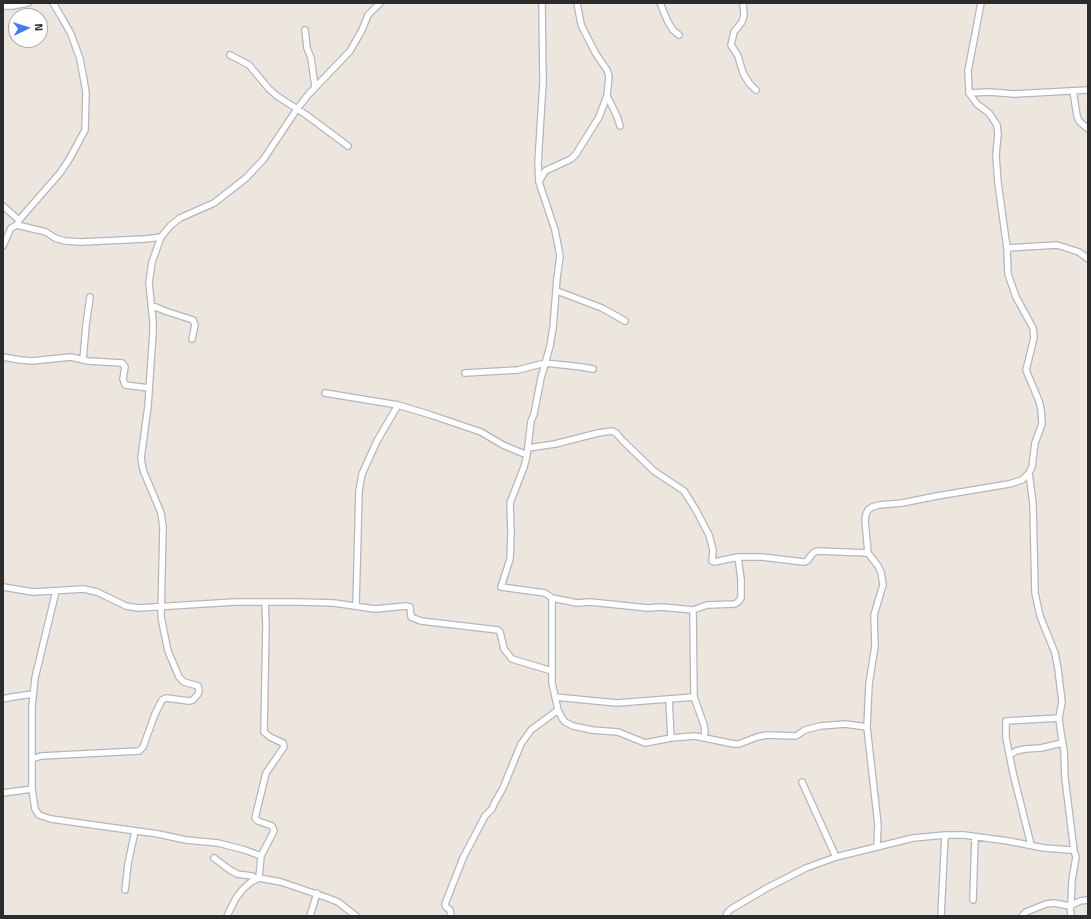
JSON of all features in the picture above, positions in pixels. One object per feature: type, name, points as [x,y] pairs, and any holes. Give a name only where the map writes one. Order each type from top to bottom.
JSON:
[{"type":"street","points":[[3,6],[28,3]]},
{"type":"street","points":[[3,246],[11,228],[18,223],[60,173],[85,130],[86,92],[80,59],[71,34],[52,3]]},
{"type":"street","points":[[32,759],[49,756],[139,751],[143,746],[162,700],[166,698],[189,701],[193,700],[198,694],[198,686],[184,682],[181,679],[171,658],[164,632],[161,607],[163,528],[161,513],[143,470],[141,458],[149,388],[153,322],[149,283],[150,271],[160,237],[180,218],[214,203],[246,178],[263,160],[297,109],[315,86],[350,51],[362,30],[368,15],[380,3]]},
{"type":"street","points":[[542,3],[543,57],[538,159],[539,182],[559,246],[560,256],[553,328],[546,363],[531,421],[524,467],[510,503],[510,559],[501,587],[545,593],[552,598],[577,603],[590,602],[648,608],[662,607],[693,610],[707,604],[735,604],[738,602],[741,598],[741,579],[738,557]]},
{"type":"street","points":[[539,182],[546,171],[571,159],[576,154],[599,117],[607,96],[609,76],[583,29],[577,3]]},
{"type":"street","points":[[660,3],[668,22],[673,30],[679,35]]},
{"type":"street","points":[[742,3],[744,15],[742,22],[734,32],[731,45],[738,56],[743,73],[749,83],[756,90]]},
{"type":"street","points":[[877,846],[878,825],[867,727],[869,684],[875,646],[874,618],[883,585],[878,566],[868,553],[865,520],[866,514],[872,507],[1015,483],[1022,480],[1029,473],[1034,461],[1035,443],[1042,424],[1039,401],[1026,370],[1034,338],[1033,328],[1016,297],[1008,274],[1007,248],[998,183],[996,155],[998,134],[997,125],[989,113],[978,104],[969,93],[968,71],[981,3]]},
{"type":"street","points":[[305,30],[315,86]]},
{"type":"street","points":[[230,55],[246,62],[277,96],[348,146]]},
{"type":"street","points":[[969,93],[986,92],[1014,94],[1088,90]]},
{"type":"street","points":[[1073,91],[1077,116],[1079,121],[1088,129]]},
{"type":"street","points":[[607,96],[617,116],[620,126]]},
{"type":"street","points":[[3,206],[18,223],[46,232],[55,238],[65,241],[80,242],[160,237]]},
{"type":"street","points":[[1007,248],[1057,245],[1079,252],[1088,259]]},
{"type":"street","points":[[557,291],[602,308],[625,321]]},
{"type":"street","points":[[83,360],[90,297]]},
{"type":"street","points":[[151,305],[193,320],[195,325],[192,339]]},
{"type":"street","points":[[3,358],[32,361],[71,357],[83,360],[122,363],[125,367],[123,379],[125,385],[149,388]]},
{"type":"street","points":[[466,373],[518,370],[546,363],[593,369]]},
{"type":"street","points":[[325,392],[398,405],[481,432],[503,445],[527,455]]},
{"type":"street","points":[[356,606],[359,491],[362,474],[377,441],[398,405]]},
{"type":"street","points":[[528,448],[555,444],[608,431],[616,433],[654,471],[684,491],[709,535],[713,550],[712,561],[714,562],[738,557],[762,557],[804,562],[817,551],[868,553]]},
{"type":"street","points":[[1029,473],[1033,504],[1035,593],[1040,616],[1053,647],[1057,662],[1062,702],[1059,718],[1064,751],[1065,778],[1076,857],[1072,884],[1071,916]]},
{"type":"street","points":[[3,587],[33,592],[84,589],[97,592],[126,606],[138,608],[235,602],[334,604],[375,609],[406,606],[410,607],[411,617],[421,621],[498,630],[500,632],[504,649],[512,659],[552,671]]},
{"type":"street","points":[[56,591],[40,654],[33,694],[32,789],[35,809],[39,815],[45,818],[170,836],[186,840],[218,843],[261,856]]},
{"type":"street","points":[[552,598],[552,683],[558,710],[565,722],[573,726],[592,730],[618,732],[645,743],[671,738],[695,736],[739,744],[767,735],[796,736],[805,730],[820,726],[845,724],[867,727]]},
{"type":"street","points":[[258,878],[261,856],[274,831],[272,826],[258,821],[255,818],[255,814],[266,773],[284,747],[283,743],[270,737],[264,732],[265,602]]},
{"type":"street","points":[[693,610],[694,697],[704,725],[704,737]]},
{"type":"street","points":[[3,699],[33,694]]},
{"type":"street","points":[[555,697],[618,703],[694,697]]},
{"type":"street","points":[[669,699],[671,738]]},
{"type":"street","points":[[452,916],[450,910],[445,904],[463,858],[485,816],[492,809],[503,788],[521,744],[531,730],[558,710]]},
{"type":"street","points":[[1031,845],[1013,773],[1006,738],[1006,721],[1059,718]]},
{"type":"street","points":[[1010,755],[1016,751],[1041,748],[1062,743]]},
{"type":"street","points":[[802,782],[836,857]]},
{"type":"street","points":[[3,793],[32,789]]},
{"type":"street","points":[[125,890],[128,864],[135,831]]},
{"type":"street","points":[[726,916],[732,909],[767,888],[806,868],[836,857],[913,838],[945,835],[975,837],[1044,848],[1074,851]]},
{"type":"street","points":[[941,916],[945,835]]},
{"type":"street","points":[[973,900],[975,837]]},
{"type":"street","points":[[214,858],[238,874],[281,882],[317,893],[338,902],[356,916]]},
{"type":"street","points":[[227,916],[240,893],[251,882],[258,878]]},
{"type":"street","points":[[310,916],[317,893]]},
{"type":"street","points":[[1022,916],[1026,912],[1046,904],[1054,903],[1071,905],[1080,901],[1088,900]]}]
